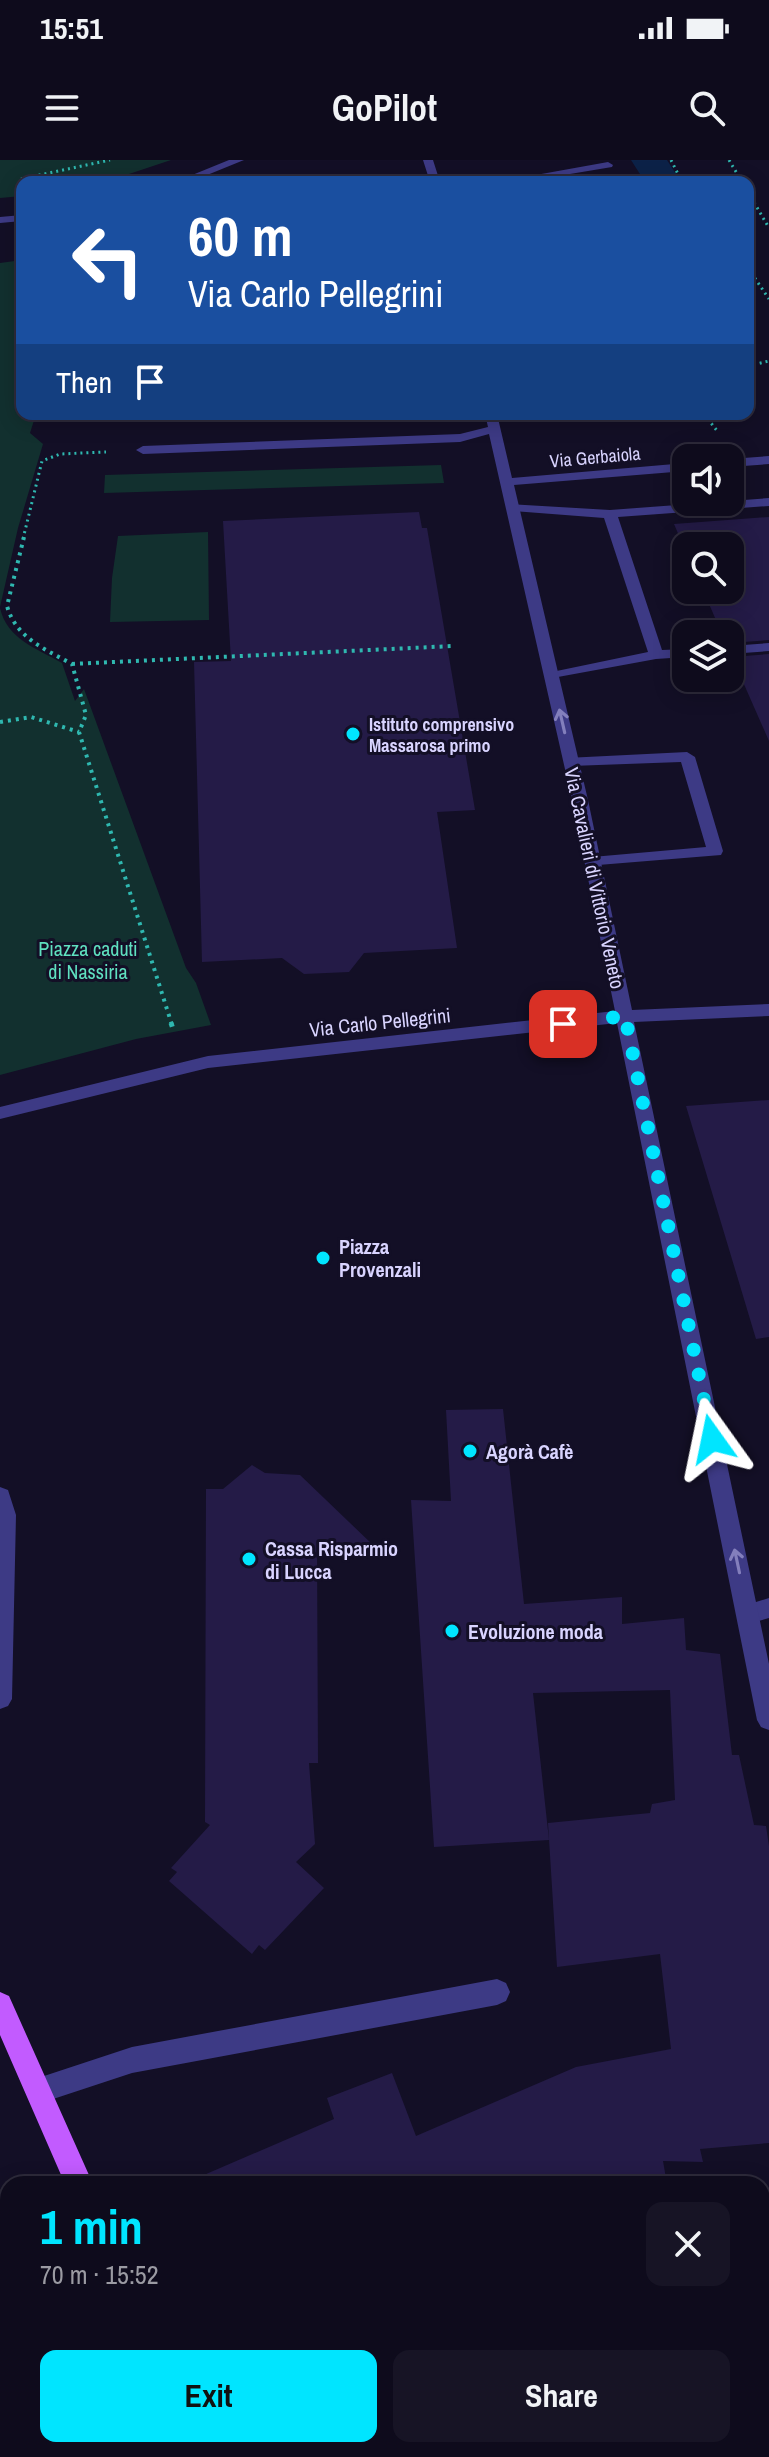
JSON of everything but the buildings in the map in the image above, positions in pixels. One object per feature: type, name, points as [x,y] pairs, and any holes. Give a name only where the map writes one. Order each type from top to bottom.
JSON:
[{"type":"main road","points":[[0,2005],[75,2176]]},
{"type":"street","points":[[196,176],[239,160]]},
{"type":"street","points":[[539,176],[608,165]]},
{"type":"street","name":"Via Cavalieri di Vittorio Veneto","points":[[492,420],[571,761],[758,1611],[769,1720]]},
{"type":"street","points":[[143,450],[460,438],[494,429]]},
{"type":"street","points":[[744,462],[769,460]]},
{"type":"street","name":"Via Gerbaiola","points":[[508,482],[672,468]]},
{"type":"street","points":[[513,507],[610,514],[769,502]]},
{"type":"street","points":[[610,514],[656,655]]},
{"type":"street","points":[[744,649],[769,647]]},
{"type":"street","points":[[552,676],[672,654]]},
{"type":"street","points":[[571,761],[687,757],[715,851],[592,862]]},
{"type":"street","name":"Via Carlo Pellegrini","points":[[0,1113],[208,1062],[625,1016],[769,1010]]},
{"type":"street","points":[[0,1496],[5,1515],[0,1699]]},
{"type":"street","points":[[38,2091],[132,2060],[497,1992]]},
{"type":"path","points":[[45,176],[110,160]]},
{"type":"path","points":[[754,202],[769,228]]},
{"type":"path","points":[[754,205],[759,210]]},
{"type":"path","points":[[754,277],[769,299]]},
{"type":"path","points":[[143,450],[60,454],[42,461],[7,606],[9,620],[17,631],[72,664],[453,646]]},
{"type":"path","points":[[72,664],[86,715],[79,732],[176,1040]]},
{"type":"path","points":[[0,722],[31,717],[79,732]]},
{"type":"green space","points":[[0,160],[171,160],[123,176],[16,176],[16,197],[0,198]]},
{"type":"green space","points":[[16,261],[16,420],[34,420],[30,433],[43,444],[18,528],[0,607],[0,263]]},
{"type":"green space","points":[[441,465],[444,483],[104,493],[105,475]]},
{"type":"green space","points":[[208,532],[209,620],[110,622],[118,536]]},
{"type":"green space","name":"Piazza caduti di Nassiria","points":[[0,608],[9,628],[16,635],[62,663],[75,701],[84,689],[186,968],[196,983],[211,1025],[136,1039],[0,1075]]},
{"type":"waterway","points":[[649,160],[659,176]]},
{"type":"place","name":"Istituto comprensivo Massarosa primo","points":[[353,734]]},
{"type":"place","name":"Piazza Provenzali","points":[[323,1258]]},
{"type":"place","name":"Agorà Cafè","points":[[470,1451]]},
{"type":"place","name":"Cassa Risparmio di Lucca","points":[[249,1559]]},
{"type":"place","name":"Evoluzione moda","points":[[452,1631]]},
{"type":"route","points":[[563,1024],[625,1016],[712,1439]]}]
